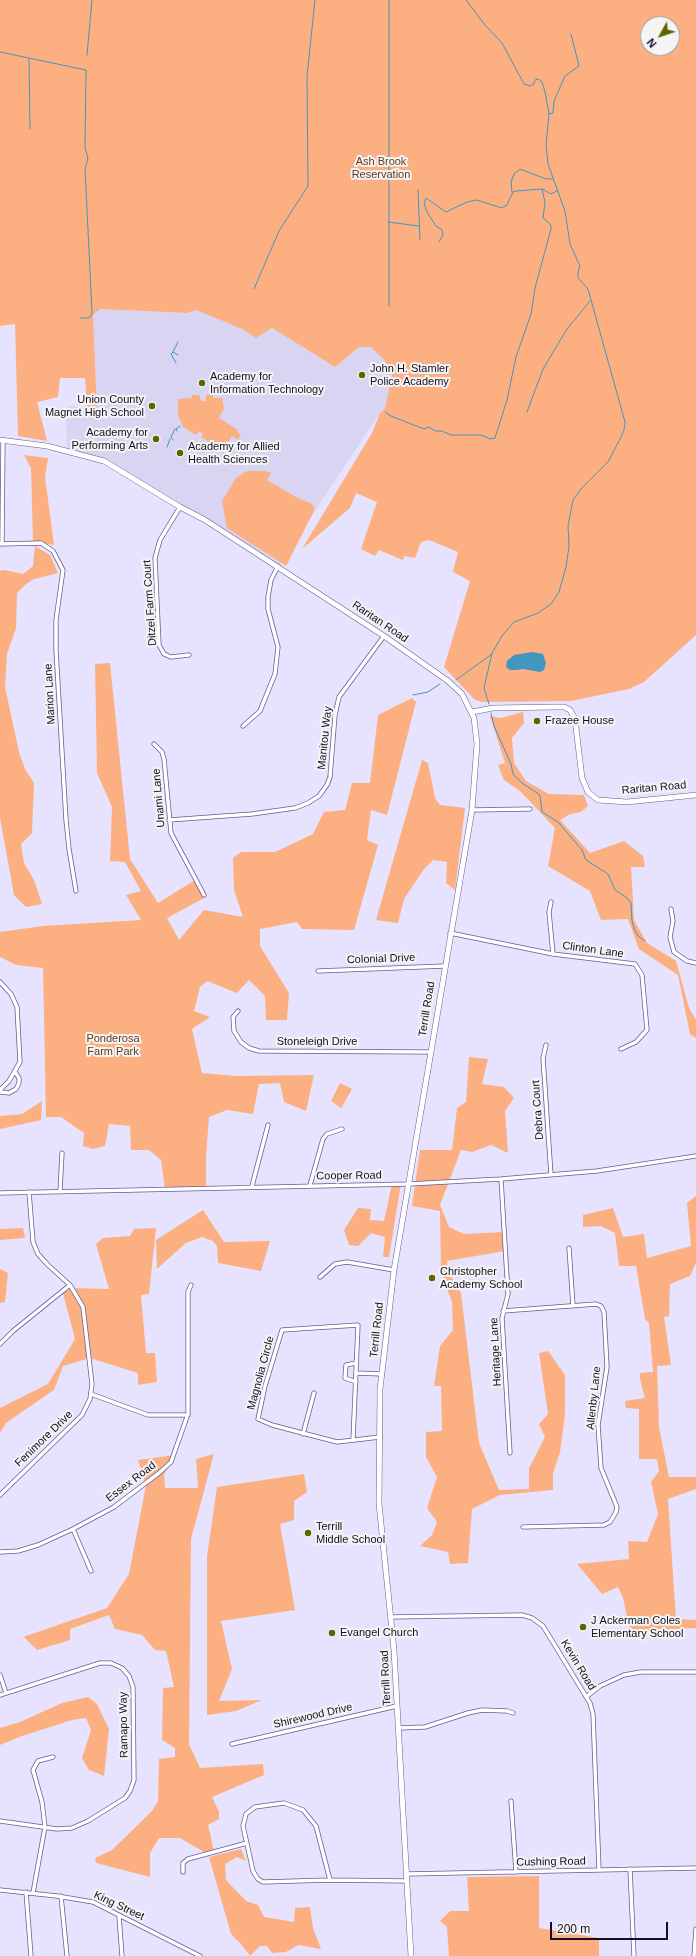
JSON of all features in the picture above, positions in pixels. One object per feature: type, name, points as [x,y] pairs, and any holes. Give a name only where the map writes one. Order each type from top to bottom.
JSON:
[{"type":"street","name":"Raritan Road","points":[[2,440],[47,446],[104,461],[180,507],[205,520],[384,636],[448,680],[462,694],[472,712],[493,708],[560,707],[570,710],[575,719],[583,783],[591,796],[598,800],[627,802],[696,795]]},
{"type":"street","points":[[1,544],[2,440]]},
{"type":"street","name":"Ditzel Farm Court","points":[[180,507],[160,540],[155,558],[159,645],[164,654],[171,657],[189,655]]},
{"type":"street","name":"Marion Lane","points":[[1,544],[42,543],[53,551],[63,570],[56,620],[56,650],[68,841],[76,891]]},
{"type":"street","points":[[242,726],[260,711],[268,694],[274,674],[278,647],[268,609],[268,597],[272,580],[278,566]]},
{"type":"street","name":"Manitou Way","points":[[169,820],[252,814],[295,808],[308,803],[319,796],[327,785],[330,777],[335,715],[340,697],[384,636]]},
{"type":"street","name":"Terrill Road","points":[[412,1956],[391,1617],[379,1504],[382,1374],[394,1270],[472,810],[477,732],[472,712]]},
{"type":"street","name":"Unami Lane","points":[[154,744],[162,752],[164,758],[169,820],[174,842],[204,895]]},
{"type":"street","points":[[472,810],[530,809]]},
{"type":"street","points":[[551,902],[549,912],[553,954]]},
{"type":"street","points":[[671,909],[673,921],[670,943],[674,952],[687,961],[696,964]]},
{"type":"street","name":"Clinton Lane","points":[[450,933],[553,954],[635,964],[642,974],[647,1030],[636,1042],[621,1049]]},
{"type":"street","name":"Colonial Drive","points":[[318,971],[445,966]]},
{"type":"street","points":[[0,982],[11,994],[17,1008],[20,1062],[15,1072],[0,1091],[10,1093],[16,1089],[19,1083],[19,1078],[15,1072]]},
{"type":"street","name":"Stoneleigh Drive","points":[[238,1011],[233,1017],[234,1031],[241,1042],[249,1048],[259,1051],[430,1052]]},
{"type":"street","name":"Debra Court","points":[[546,1045],[543,1059],[551,1175]]},
{"type":"street","points":[[252,1186],[268,1125]]},
{"type":"street","points":[[310,1185],[323,1139],[328,1134],[342,1129]]},
{"type":"street","points":[[60,1192],[62,1153]]},
{"type":"street","name":"Cooper Road","points":[[0,1193],[252,1186],[409,1184],[551,1175],[620,1168],[696,1156]]},
{"type":"street","name":"Heritage Lane","points":[[501,1179],[508,1294],[503,1311],[510,1453]]},
{"type":"street","name":"Fenimore Drive","points":[[0,1494],[82,1415],[91,1394],[92,1384],[83,1307],[70,1285],[38,1254],[33,1242],[28,1192]]},
{"type":"street","points":[[569,1248],[573,1306]]},
{"type":"street","points":[[320,1277],[335,1264],[347,1262],[394,1270]]},
{"type":"street","points":[[0,1344],[70,1285]]},
{"type":"street","name":"Essex Road","points":[[0,1552],[18,1551],[38,1545],[73,1529],[114,1507],[159,1473],[170,1462],[188,1415],[188,1292],[191,1286]]},
{"type":"street","name":"Allenby Lane","points":[[503,1311],[596,1304],[601,1306],[604,1312],[607,1367],[598,1425],[601,1468],[617,1506],[616,1512],[610,1522],[604,1525],[523,1527]]},
{"type":"street","name":"Magnolia Circle","points":[[356,1362],[358,1325],[282,1330],[265,1386],[258,1419],[272,1426],[338,1442],[380,1438]]},
{"type":"street","points":[[353,1440],[356,1382],[356,1362],[346,1365],[346,1378],[356,1382]]},
{"type":"street","points":[[356,1373],[382,1374]]},
{"type":"street","points":[[303,1434],[314,1393]]},
{"type":"street","points":[[91,1394],[148,1414],[188,1415]]},
{"type":"street","points":[[73,1529],[91,1571]]},
{"type":"street","name":"Kevin Road","points":[[391,1617],[518,1615],[532,1618],[546,1629],[586,1697],[593,1714],[599,1870]]},
{"type":"street","name":"Ramapo Way","points":[[0,1695],[106,1663],[122,1668],[129,1676],[132,1684],[134,1780],[130,1791],[120,1801],[77,1826],[57,1829],[0,1821]]},
{"type":"street","points":[[586,1697],[607,1682],[628,1674],[641,1672],[696,1672]]},
{"type":"street","points":[[0,1675],[6,1693]]},
{"type":"street","name":"Shirewood Drive","points":[[232,1744],[397,1706]]},
{"type":"street","points":[[399,1728],[425,1727],[482,1710],[507,1711],[513,1713]]},
{"type":"street","points":[[33,1893],[45,1828],[42,1802],[33,1770],[38,1761],[53,1756]]},
{"type":"street","points":[[511,1801],[516,1872]]},
{"type":"street","points":[[330,1880],[316,1826],[307,1813],[296,1806],[284,1803],[260,1806],[251,1809],[246,1814],[243,1822],[247,1842],[254,1874],[260,1880],[270,1882],[407,1880]]},
{"type":"street","points":[[183,1872],[183,1863],[188,1859],[247,1842]]},
{"type":"street","name":"Cushing Road","points":[[407,1874],[696,1868]]},
{"type":"street","points":[[630,1870],[634,1956]]},
{"type":"street","name":"King Street","points":[[0,1890],[61,1896],[92,1902],[200,1956]]},
{"type":"street","points":[[26,1892],[31,1956]]},
{"type":"street","points":[[61,1896],[67,1956]]},
{"type":"street","points":[[119,1916],[122,1956]]},
{"type":"street","points":[[694,1956],[696,1929]]},
{"type":"shaded area","points":[[100,309],[187,313],[196,310],[242,329],[256,338],[272,328],[335,367],[359,347],[371,347],[385,361],[392,375],[385,409],[380,413],[278,566],[104,461],[67,451],[66,410],[70,406],[97,409],[93,315]]},
{"type":"green space","name":"Ash Brook Reservation","points":[[0,0],[696,0],[696,635],[644,682],[629,689],[571,701],[481,702],[474,699],[444,667],[470,581],[453,572],[458,552],[429,540],[421,542],[415,558],[404,556],[403,560],[379,550],[375,556],[361,549],[377,502],[356,493],[350,508],[302,549],[372,433],[380,413],[385,409],[392,375],[385,361],[371,347],[359,347],[335,367],[272,328],[256,338],[242,329],[196,310],[187,313],[100,309],[93,315],[97,410],[87,408],[85,378],[60,378],[58,397],[37,402],[47,441],[18,436],[15,324],[0,326]]},
{"type":"green space","points":[[192,395],[199,395],[201,401],[206,401],[206,395],[213,395],[213,398],[222,398],[224,409],[219,418],[238,430],[237,432],[241,435],[238,440],[232,436],[229,441],[214,445],[201,437],[203,434],[199,431],[196,435],[183,427],[178,415],[178,399],[192,398]]},
{"type":"green space","points":[[24,455],[48,458],[45,477],[54,545],[33,542],[31,468]]},
{"type":"green space","points":[[247,471],[264,471],[271,473],[267,480],[296,497],[312,504],[315,509],[286,566],[227,528],[222,501],[236,478]]},
{"type":"green space","points":[[35,546],[50,555],[58,573],[34,579],[26,584],[17,593],[16,628],[7,654],[5,687],[19,752],[25,769],[34,783],[32,833],[21,844],[24,863],[34,880],[42,904],[26,907],[14,895],[0,818],[0,571],[5,570],[23,574],[33,566]]},
{"type":"green space","name":"Ponderosa Farm Park","points":[[110,663],[130,859],[158,903],[195,880],[206,897],[167,918],[179,940],[204,910],[243,917],[234,890],[233,858],[241,852],[275,852],[313,834],[324,812],[345,810],[352,783],[370,783],[378,715],[412,698],[416,702],[387,815],[371,810],[367,840],[378,845],[354,930],[302,929],[297,922],[260,929],[260,946],[289,993],[287,1020],[266,1020],[265,996],[249,980],[237,993],[207,981],[200,987],[194,1011],[210,1017],[192,1029],[202,1073],[237,1076],[314,1075],[306,1111],[284,1102],[280,1083],[259,1084],[253,1114],[227,1110],[209,1117],[206,1157],[206,1189],[165,1190],[161,1160],[149,1150],[131,1150],[130,1126],[109,1124],[105,1146],[93,1149],[83,1146],[84,1133],[61,1117],[46,1117],[43,968],[16,965],[0,957],[0,932],[43,926],[141,920],[126,895],[141,891],[125,862],[110,861],[112,807],[97,773],[95,664]]},
{"type":"green space","points":[[523,712],[524,723],[512,738],[514,763],[526,781],[549,794],[584,795],[588,806],[581,812],[570,814],[560,820],[590,853],[624,841],[643,856],[645,867],[631,867],[634,920],[647,943],[676,961],[689,1008],[696,1020],[696,1038],[690,1034],[678,975],[639,949],[628,919],[601,920],[590,891],[548,866],[555,828],[520,791],[504,780],[498,765],[505,763],[490,716],[501,718]]},
{"type":"green space","points":[[422,760],[428,763],[435,798],[440,805],[465,808],[455,890],[446,883],[447,862],[433,860],[424,869],[404,899],[398,923],[376,920]]},
{"type":"green space","points":[[469,1057],[488,1059],[482,1084],[504,1087],[514,1098],[505,1111],[508,1153],[491,1145],[472,1152],[461,1150],[440,1205],[449,1227],[464,1234],[504,1232],[505,1251],[447,1261],[448,1271],[461,1293],[479,1443],[499,1490],[529,1489],[529,1468],[545,1437],[539,1424],[548,1414],[539,1353],[548,1351],[565,1375],[565,1414],[560,1452],[553,1474],[553,1490],[500,1495],[472,1509],[468,1563],[450,1564],[448,1552],[420,1546],[432,1535],[437,1522],[427,1508],[437,1477],[426,1457],[426,1432],[442,1431],[441,1386],[434,1386],[440,1346],[453,1330],[452,1302],[441,1272],[440,1211],[412,1206],[420,1150],[452,1150],[457,1108],[466,1102]]},
{"type":"green space","points":[[340,1083],[352,1089],[341,1108],[331,1101]]},
{"type":"green space","points":[[42,1101],[41,1120],[0,1129],[0,1116],[22,1114]]},
{"type":"green space","points":[[401,1183],[389,1257],[383,1257],[385,1237],[371,1233],[358,1246],[349,1245],[344,1230],[358,1208],[371,1209],[370,1220],[384,1221],[392,1184]]},
{"type":"green space","points":[[696,1196],[696,1263],[690,1276],[670,1284],[669,1316],[664,1317],[671,1365],[657,1366],[659,1427],[669,1477],[696,1477],[696,1489],[668,1499],[676,1619],[696,1620],[696,1628],[630,1631],[623,1598],[618,1587],[602,1594],[577,1564],[629,1559],[628,1541],[647,1542],[658,1514],[651,1482],[659,1471],[657,1459],[639,1459],[639,1409],[626,1408],[625,1401],[645,1398],[640,1373],[653,1372],[649,1323],[645,1319],[636,1266],[619,1266],[615,1233],[601,1226],[583,1227],[583,1215],[613,1208],[623,1237],[644,1234],[647,1258],[691,1246],[687,1203]]},
{"type":"green space","points":[[203,1210],[224,1242],[270,1241],[261,1271],[218,1263],[217,1246],[213,1241],[202,1237],[186,1243],[157,1269],[156,1240]]},
{"type":"green space","points":[[23,1228],[25,1238],[0,1240],[0,1229]]},
{"type":"green space","points":[[156,1228],[149,1294],[141,1295],[146,1353],[155,1353],[157,1382],[138,1385],[138,1373],[90,1358],[63,1366],[54,1390],[6,1423],[0,1433],[0,1408],[48,1384],[75,1339],[63,1293],[71,1288],[109,1289],[96,1244],[103,1238],[130,1236],[134,1229]]},
{"type":"green space","points":[[0,1269],[8,1273],[5,1302],[0,1303]]},
{"type":"green space","points":[[214,1454],[191,1539],[189,1744],[200,1768],[263,1764],[264,1775],[212,1797],[219,1812],[219,1819],[208,1825],[214,1851],[206,1853],[180,1838],[159,1838],[150,1853],[150,1877],[96,1863],[95,1858],[112,1850],[152,1811],[158,1801],[159,1759],[175,1757],[175,1748],[162,1740],[163,1688],[174,1687],[166,1651],[155,1650],[142,1635],[115,1629],[109,1615],[70,1629],[70,1640],[37,1650],[24,1637],[0,1645],[107,1608],[129,1574],[146,1485],[138,1460],[175,1455],[164,1475],[165,1488],[198,1488],[196,1459]]},
{"type":"green space","points":[[304,1474],[307,1492],[294,1501],[294,1520],[280,1524],[295,1610],[221,1621],[232,1669],[219,1701],[262,1700],[236,1711],[207,1715],[207,1556],[217,1487]]},
{"type":"green space","points":[[88,1697],[97,1704],[109,1729],[104,1776],[89,1770],[82,1758],[91,1730],[86,1718],[72,1720],[22,1736],[0,1745],[0,1728],[20,1722],[62,1703]]},
{"type":"green space","points":[[241,1849],[246,1861],[237,1857],[225,1864],[226,1880],[246,1901],[258,1905],[264,1917],[294,1922],[295,1908],[310,1907],[313,1928],[321,1949],[298,1945],[286,1952],[272,1953],[267,1946],[260,1946],[250,1956],[231,1934],[209,1857]]},
{"type":"green space","points":[[539,1876],[539,1928],[599,1938],[599,1956],[449,1956],[447,1927],[440,1921],[450,1911],[469,1911],[467,1877]]},
{"type":"water","points":[[532,652],[543,654],[546,663],[544,670],[540,672],[523,669],[510,670],[506,667],[507,661],[514,655]]},
{"type":"waterway","points":[[87,55],[92,0]]},
{"type":"waterway","points":[[254,289],[279,231],[308,186],[307,76],[315,0]]},
{"type":"waterway","points":[[389,0],[389,306]]},
{"type":"waterway","points":[[466,0],[485,25],[502,43],[524,84],[530,86],[534,84],[535,80],[538,79],[542,82],[549,114],[546,145],[548,164],[565,211],[570,244],[580,266],[578,278],[588,289],[625,422],[624,430],[608,462],[581,489],[573,500],[568,526],[569,546],[566,567],[559,592],[551,604],[538,613],[514,622],[502,636],[492,653],[484,688],[489,704]]},
{"type":"waterway","points":[[549,114],[553,113],[554,101],[565,76],[579,66],[571,34]]},
{"type":"waterway","points":[[0,52],[86,70],[85,148],[88,158],[85,169],[92,312],[91,316],[88,318],[80,318]]},
{"type":"waterway","points":[[29,59],[30,129]]},
{"type":"waterway","points":[[512,192],[511,182],[514,174],[520,169],[546,179],[553,179]]},
{"type":"waterway","points":[[439,242],[443,235],[442,230],[436,226],[427,212],[424,203],[426,198],[446,212],[467,202],[477,200],[502,208],[507,205],[513,192],[516,191],[542,189],[551,194],[558,190]]},
{"type":"waterway","points":[[385,412],[391,416],[424,429],[429,427],[435,431],[442,431],[451,435],[481,435],[490,439],[495,438],[507,400],[516,357],[531,314],[535,288],[551,229],[551,225],[543,218],[545,202],[542,189]]},
{"type":"waterway","points":[[418,190],[420,240]]},
{"type":"waterway","points":[[388,222],[419,226]]},
{"type":"waterway","points":[[527,412],[543,369],[567,329],[590,301]]},
{"type":"waterway","points":[[173,352],[178,342]]},
{"type":"waterway","points":[[176,363],[171,354],[173,352],[178,355]]},
{"type":"waterway","points":[[177,431],[176,429],[180,426]]},
{"type":"waterway","points":[[173,440],[171,437],[175,429]]},
{"type":"waterway","points":[[167,447],[170,439]]},
{"type":"waterway","points":[[456,680],[492,654]]},
{"type":"waterway","points":[[413,695],[428,692],[440,684]]},
{"type":"waterway","points":[[491,713],[494,726],[511,764],[513,774],[522,783],[540,795],[542,812],[558,822],[582,850],[586,860],[608,874],[615,890],[626,897],[631,903],[634,928],[638,936],[645,941]]},
{"type":"place","name":"John H. Stamler Police Academy","points":[[362,375]]},
{"type":"place","name":"Academy for Information Technology","points":[[202,383]]},
{"type":"place","name":"Union County Magnet High School","points":[[152,406]]},
{"type":"place","name":"Academy for Performing Arts","points":[[156,439]]},
{"type":"place","name":"Academy for Allied Health Sciences","points":[[180,453]]},
{"type":"place","name":"Frazee House","points":[[537,721]]},
{"type":"place","name":"Christopher Academy School","points":[[432,1278]]},
{"type":"place","name":"Terrill Middle School","points":[[308,1533]]},
{"type":"place","name":"J Ackerman Coles Elementary School","points":[[583,1627]]},
{"type":"place","name":"Evangel Church","points":[[332,1633]]}]
